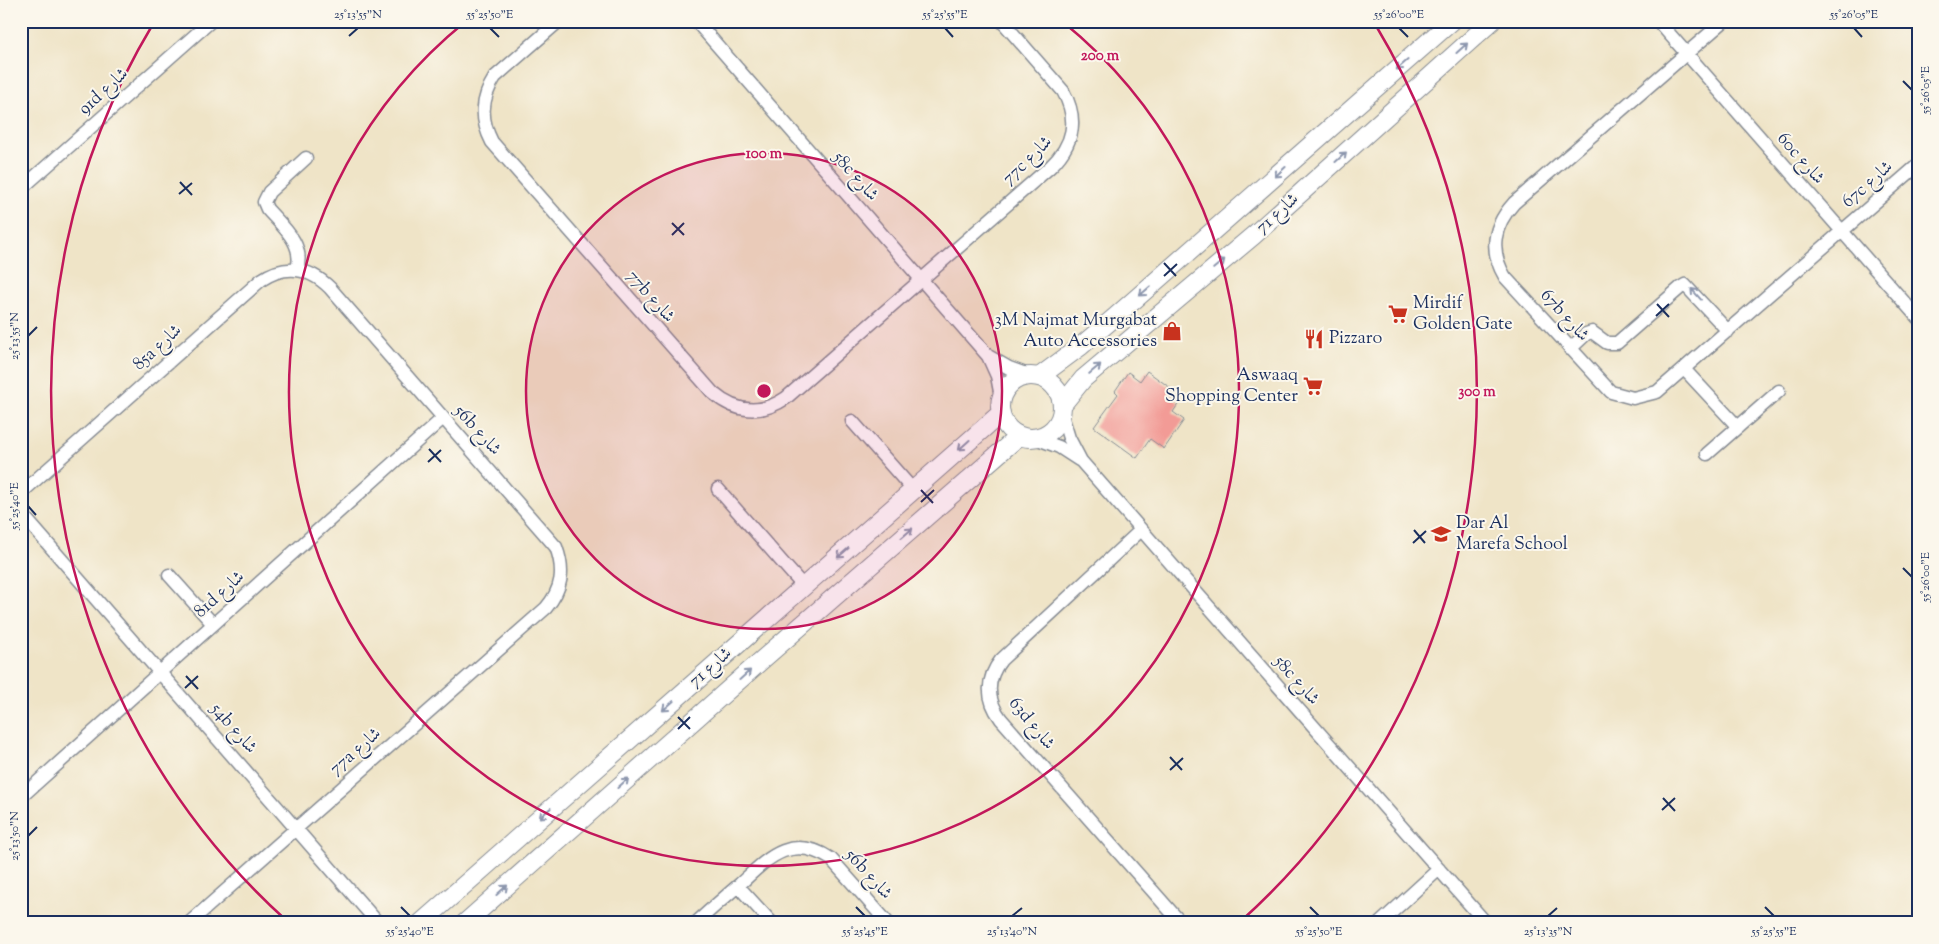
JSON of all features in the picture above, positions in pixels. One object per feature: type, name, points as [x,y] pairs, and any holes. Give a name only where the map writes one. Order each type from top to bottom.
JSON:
[{"type":"street","name":"91d شارع","points":[[21,190],[211,21]]},
{"type":"street","name":"77b شارع","points":[[559,21],[496,77],[488,89],[484,102],[483,116],[486,130],[492,142],[663,339],[723,402],[735,408],[748,410],[762,410],[775,405],[921,280]]},
{"type":"street","name":"58c شارع","points":[[696,21],[988,356],[997,376],[1001,405]]},
{"type":"street","name":"77c شارع","points":[[921,280],[1060,157],[1068,145],[1073,131],[1070,103],[1063,91],[1002,21]]},
{"type":"street","name":"شارع 71","points":[[1035,376],[1076,350],[1108,323],[1452,21]]},
{"type":"street","name":"شارع 71","points":[[1062,408],[1090,373],[1254,235],[1492,21]]},
{"type":"street","name":"60c شارع","points":[[1658,21],[1918,318]]},
{"type":"street","points":[[1686,54],[1724,21]]},
{"type":"street","name":"67b شارع","points":[[1686,54],[1514,203],[1498,225],[1495,252],[1498,265],[1505,277],[1602,385],[1621,396],[1633,398],[1657,392],[1841,232]]},
{"type":"street","points":[[297,269],[300,256],[296,244],[264,202],[266,195],[306,158]]},
{"type":"street","name":"67c شارع","points":[[1841,232],[1918,165]]},
{"type":"street","name":"85a شارع","points":[[21,493],[260,280],[271,273],[297,269],[310,272],[321,278],[330,288]]},
{"type":"street","points":[[1570,349],[1586,334],[1592,332],[1607,343],[1617,343],[1685,285],[1728,330]]},
{"type":"street","name":"56b شارع","points":[[330,288],[556,547],[562,573],[554,598],[546,608]]},
{"type":"street","name":"58c شارع","points":[[988,356],[1009,368],[1035,376]]},
{"type":"street","points":[[1684,369],[1738,427]]},
{"type":"street","points":[[1035,376],[1046,379],[1057,390],[1062,408],[1055,426],[1049,432],[1027,437],[1007,426],[1001,405],[1005,390],[1016,380],[1035,376]]},
{"type":"street","points":[[1708,454],[1780,391]]},
{"type":"street","name":"شارع 71","points":[[421,923],[914,491],[1001,405]]},
{"type":"street","name":"58c شارع","points":[[1062,408],[1069,438],[1081,461],[1486,923]]},
{"type":"street","name":"81d شارع","points":[[21,797],[442,418]]},
{"type":"street","points":[[852,421],[914,491]]},
{"type":"street","name":"58c شارع","points":[[1027,437],[1059,448],[1081,461]]},
{"type":"street","name":"شارع 71","points":[[466,923],[763,659],[1027,437]]},
{"type":"street","points":[[718,489],[804,587]]},
{"type":"street","name":"54b شارع","points":[[21,513],[378,923]]},
{"type":"street","name":"63d شارع","points":[[1141,530],[1001,660],[990,678],[990,695],[994,710],[1001,719],[1181,923]]},
{"type":"street","points":[[169,575],[213,624]]},
{"type":"street","name":"77a شارع","points":[[189,923],[546,608]]},
{"type":"street","name":"56b شارع","points":[[696,923],[765,860],[786,849],[798,848],[821,852],[839,867],[888,923]]},
{"type":"street","points":[[1380,923],[1439,869]]},
{"type":"street","points":[[738,886],[772,923]]},
{"type":"building","points":[[1147,371],[1172,389],[1168,394],[1179,403],[1173,412],[1184,420],[1164,449],[1150,439],[1137,458],[1094,427],[1118,394],[1115,391],[1128,372],[1140,381]]},
{"type":"place","name":"Mirdif Golden Gate","points":[[1398,314]]},
{"type":"place","name":"3M Najmat Murgabat Auto Accessories","points":[[1172,331]]},
{"type":"place","name":"Pizzaro","points":[[1314,339]]},
{"type":"place","name":"Aswaaq Shopping Center","points":[[1313,386]]},
{"type":"place","name":"Dar Al Marefa School","points":[[1441,534]]}]
